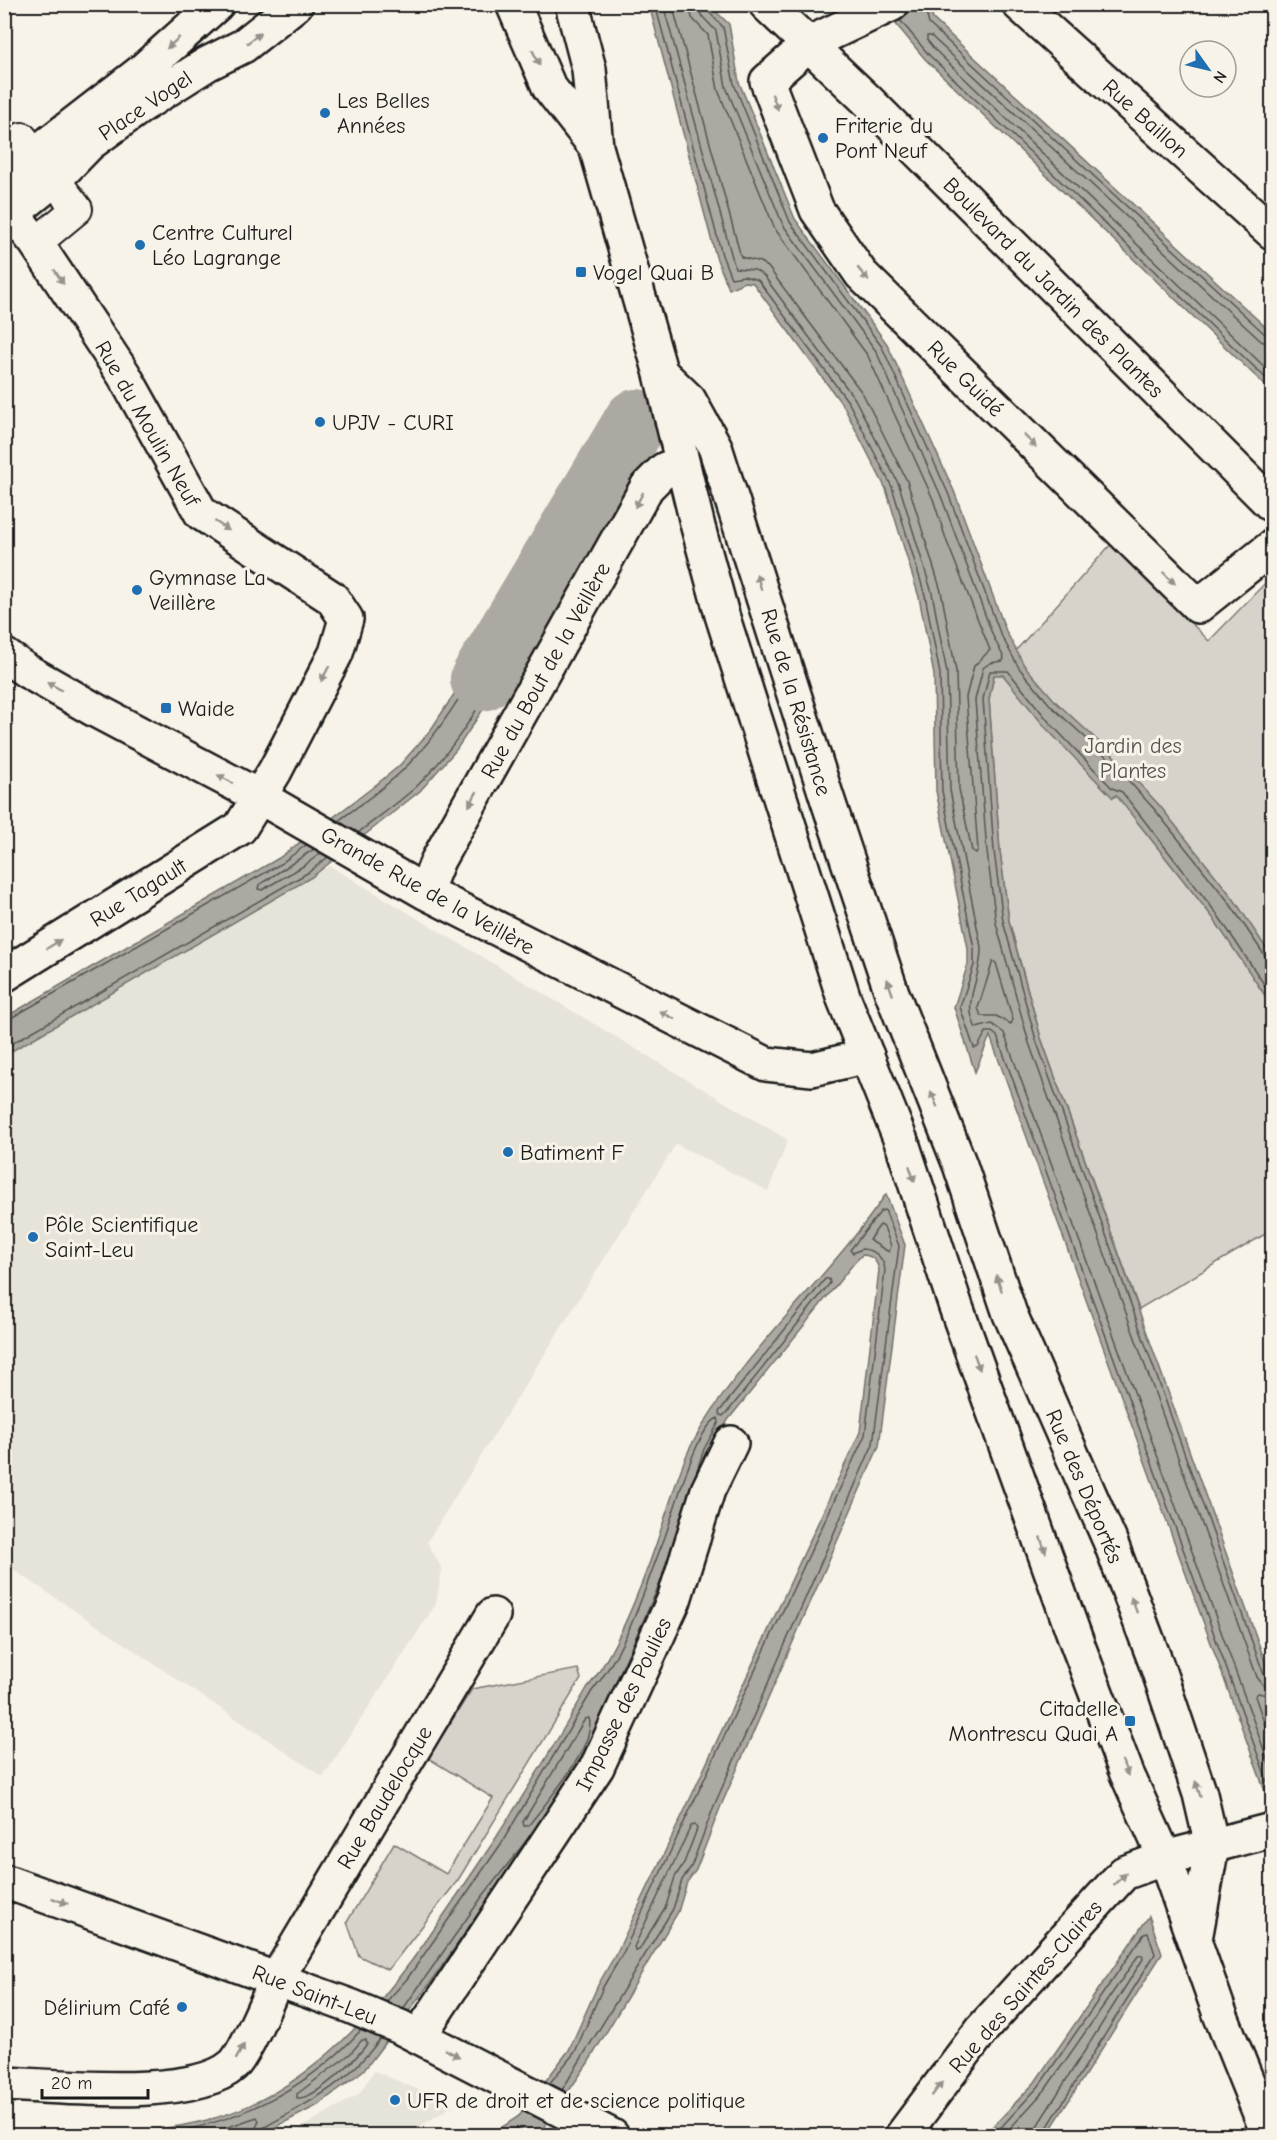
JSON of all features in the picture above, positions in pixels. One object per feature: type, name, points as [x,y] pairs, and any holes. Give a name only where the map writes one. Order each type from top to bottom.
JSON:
[{"type":"street","name":"Place Vogel","points":[[4,178],[31,162],[141,72],[217,4]]},
{"type":"street","name":"Place Vogel","points":[[8,217],[31,162],[88,144],[207,64],[243,46],[296,4]]},
{"type":"street","name":"Rue de la Résistance","points":[[513,4],[549,87],[596,147]]},
{"type":"street","name":"Rue de la Résistance","points":[[572,4],[589,69],[596,147],[661,374],[722,615],[844,999],[867,1056]]},
{"type":"street","name":"Rue Baillon","points":[[1019,4],[1272,232]]},
{"type":"street","name":"Boulevard du Jardin des Plantes","points":[[767,6],[810,44],[1272,505]]},
{"type":"street","points":[[810,44],[882,10]]},
{"type":"street","name":"Rue Guidé","points":[[810,44],[766,81],[817,210],[861,274],[1198,606],[1272,547]]},
{"type":"street","points":[[31,162],[77,209],[36,243]]},
{"type":"street","name":"Rue du Moulin Neuf","points":[[8,217],[36,243],[124,375],[201,513],[332,598],[346,619]]},
{"type":"street","name":"Rue de la Résistance","points":[[661,374],[688,400],[715,447],[826,798],[910,1042]]},
{"type":"street","name":"Rue du Bout de la Veillère","points":[[425,892],[438,860],[647,487],[665,469],[682,464]]},
{"type":"street","name":"Rue Tagault","points":[[4,975],[240,828],[275,771],[336,653],[346,619]]},
{"type":"street","name":"Grande Rue de la Veillère","points":[[4,655],[104,715],[258,796],[425,892],[766,1064],[812,1069],[867,1056]]},
{"type":"street","name":"Rue des Déportés","points":[[910,1042],[960,1165],[1010,1314],[1110,1541],[1150,1645],[1200,1794],[1212,1846],[1195,1939]]},
{"type":"street","name":"Rue des Déportés","points":[[867,1056],[893,1119],[956,1307],[1077,1643],[1127,1774],[1165,1858],[1220,2014],[1269,2136]]},
{"type":"street","name":"Impasse des Poulies","points":[[409,2031],[597,1767],[674,1600],[708,1490],[730,1443]]},
{"type":"street","name":"Rue Baudelocque","points":[[4,2084],[149,2089],[194,2084],[233,2065],[264,2010],[276,1980],[493,1615]]},
{"type":"street","name":"Rue des Saintes-Claires","points":[[902,2136],[983,2028],[1124,1873],[1165,1858],[1271,1830]]},
{"type":"street","name":"Rue Saint-Leu","points":[[4,1881],[364,2012],[409,2031],[529,2092],[597,2132]]},
{"type":"shaded area","points":[[330,866],[788,1140],[768,1191],[676,1144],[427,1542],[442,1569],[436,1604],[323,1777],[5,1564],[4,1052]]},
{"type":"shaded area","name":"UFR de droit et de science politique","points":[[374,2071],[454,2105],[406,2135],[288,2135],[359,2094]]},
{"type":"green space","name":"Jardin des Plantes","points":[[1112,543],[1209,641],[1272,576],[1272,1230],[1139,1309],[1041,1038],[1009,921],[1000,851],[989,699],[994,675]]},
{"type":"green space","points":[[578,1669],[581,1679],[458,1880],[388,1970],[359,1956],[347,1922],[394,1843],[446,1874],[493,1798],[428,1758],[472,1689]]},
{"type":"water","points":[[649,5],[709,5],[729,24],[739,82],[795,219],[887,344],[954,491],[1006,631],[1024,665],[1056,702],[1112,754],[1160,806],[1233,898],[1272,957],[1272,1006],[1213,918],[1116,795],[1113,798],[1045,727],[1003,675],[994,675],[989,699],[1000,851],[1009,921],[1041,1038],[1272,1681],[1272,1804],[1270,1805],[990,1036],[975,1072],[954,1007],[968,964],[968,948],[936,791],[934,675],[919,597],[886,489],[844,407],[753,283],[744,282],[729,289],[716,257]]},
{"type":"water","points":[[880,5],[929,5],[933,19],[1272,333],[1272,392],[925,59]]},
{"type":"water","points":[[626,404],[642,431],[562,569],[535,555]]},
{"type":"water","points":[[512,593],[540,610],[490,699],[456,750],[420,791],[312,877],[5,1055],[4,1018],[279,858],[399,766],[430,731],[466,676]]},
{"type":"water","points":[[886,1194],[905,1245],[879,1446],[720,1808],[696,1870],[687,1882],[678,1912],[588,2063],[544,2127],[535,2135],[490,2135],[519,2116],[569,2050],[598,1985],[618,1950],[690,1799],[860,1432],[879,1270],[875,1261],[869,1256],[862,1255],[854,1263],[728,1420],[720,1433],[668,1581],[607,1718],[550,1820],[487,1901],[431,1982],[365,2069],[318,2105],[260,2135],[5,2136],[4,2131],[151,2130],[199,2122],[243,2108],[284,2087],[320,2061],[354,2030],[385,1995],[440,1921],[513,1812],[611,1652],[643,1580],[684,1462],[711,1412],[734,1379],[838,1257]]},
{"type":"water","points":[[1149,1916],[1162,1954],[1047,2135],[985,2135],[1035,2082]]},
{"type":"waterway","points":[[482,679],[636,421]]},
{"type":"place","name":"Les Belles Années","points":[[325,113]]},
{"type":"place","name":"Friterie du Pont Neuf","points":[[823,138]]},
{"type":"place","name":"Centre Culturel Léo Lagrange","points":[[140,245]]},
{"type":"place","name":"Vogel Quai B","points":[[581,272]]},
{"type":"place","name":"UPJV - CURI","points":[[320,422]]},
{"type":"place","name":"Gymnase La Veillère","points":[[137,590]]},
{"type":"place","name":"Waide","points":[[166,708]]},
{"type":"place","name":"Batiment F","points":[[508,1152]]},
{"type":"place","name":"Pôle Scientifique Saint-Leu","points":[[33,1237]]},
{"type":"place","name":"Citadelle Montrescu Quai A","points":[[1130,1721]]},
{"type":"place","name":"Délirium Café","points":[[182,2007]]},
{"type":"place","name":"UFR de droit et de science politique","points":[[395,2100]]}]
